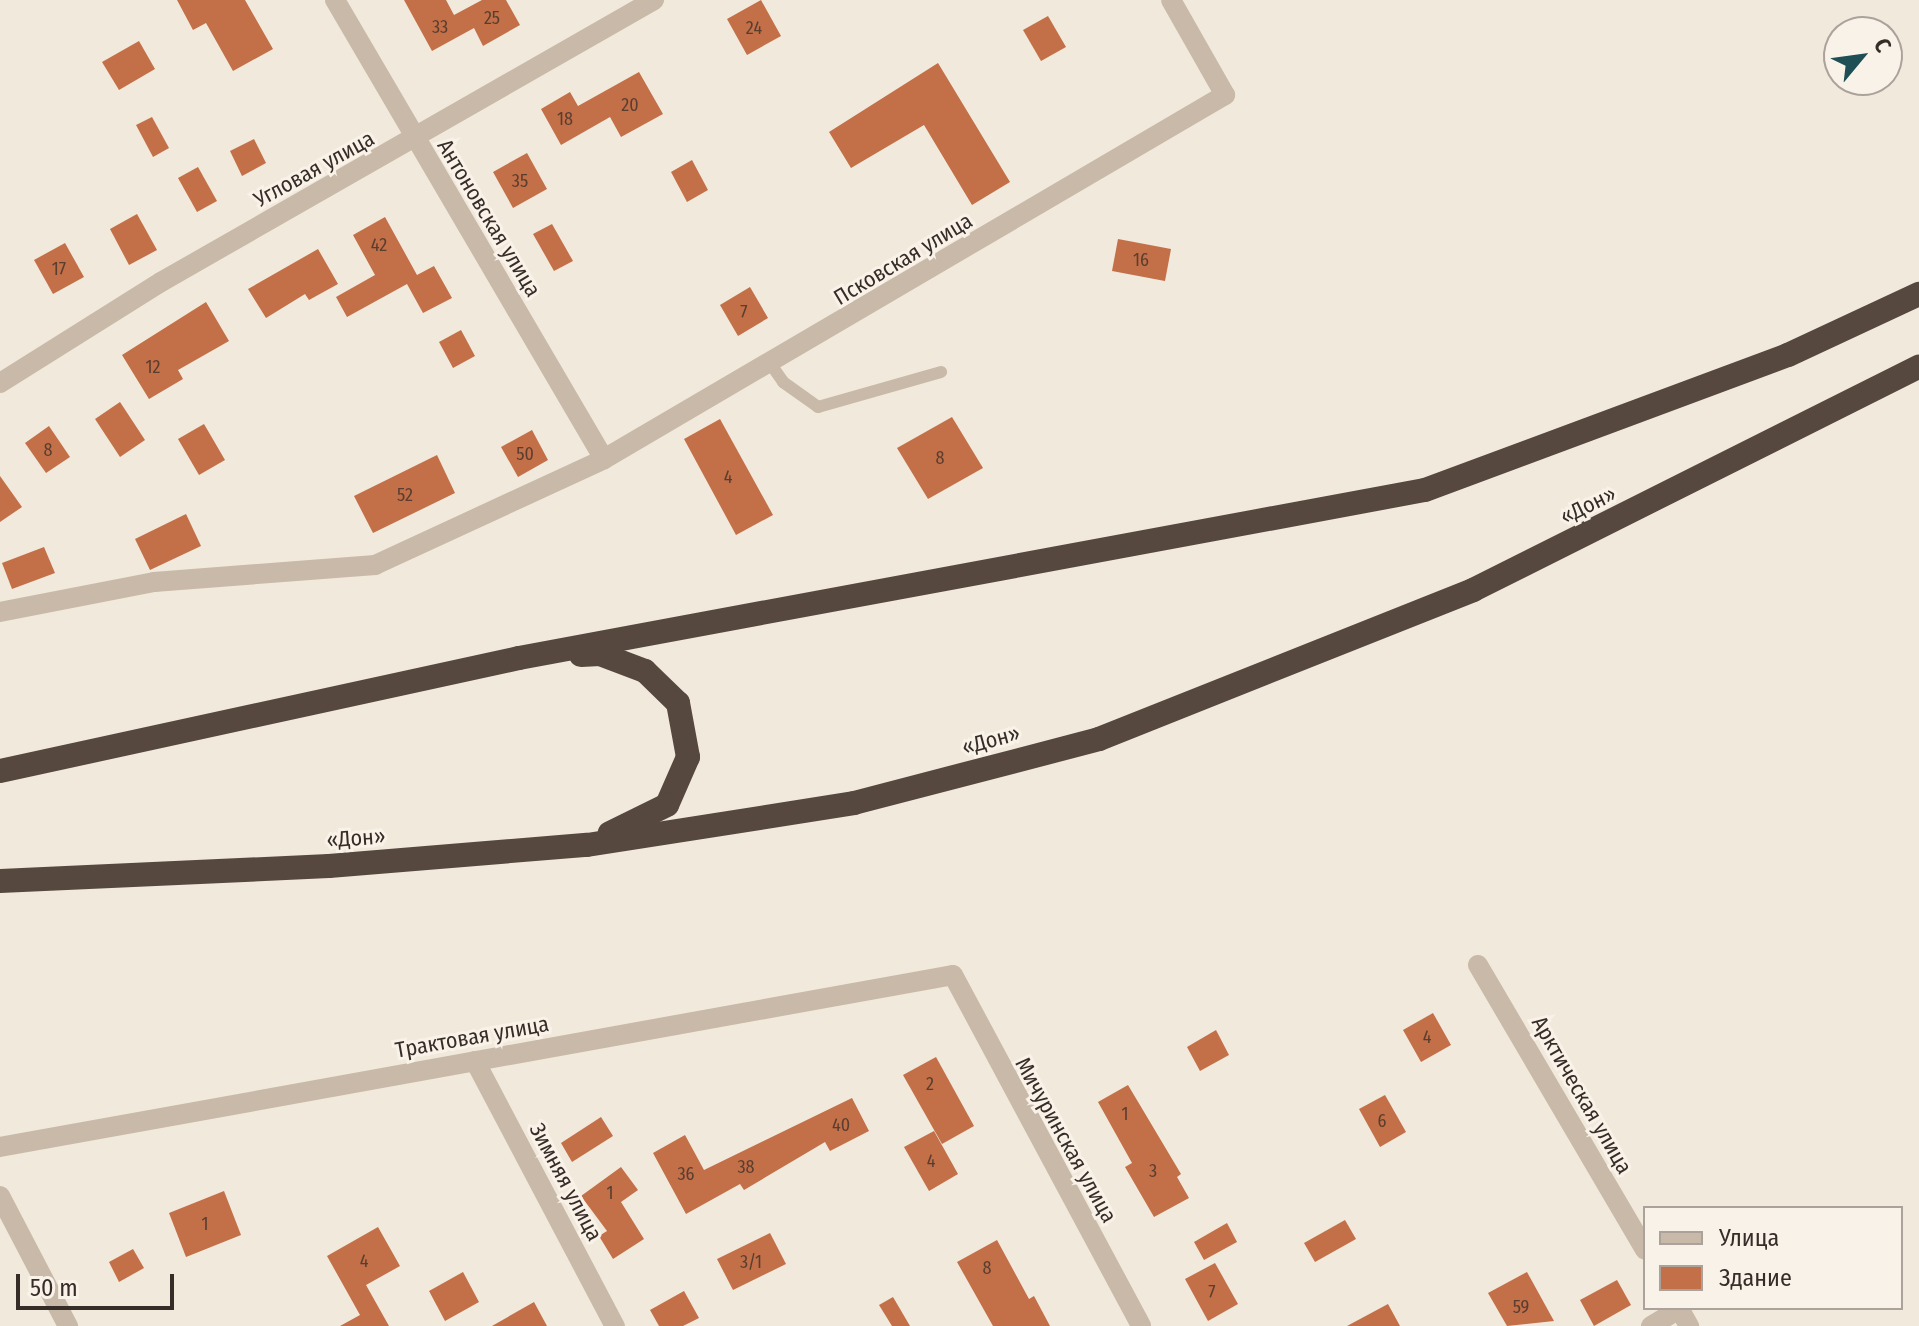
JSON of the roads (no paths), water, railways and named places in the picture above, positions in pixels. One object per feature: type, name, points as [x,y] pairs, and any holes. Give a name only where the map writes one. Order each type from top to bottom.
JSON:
[{"type":"highway","points":[[0,771],[519,658],[1425,490],[1788,355],[1919,294]]},
{"type":"highway","name":"«Дон»","points":[[0,881],[329,866],[587,845],[854,803],[1099,739],[1473,590],[1831,415],[1919,367]]},
{"type":"highway","points":[[519,658],[600,654],[645,671],[678,703],[688,757],[667,805],[587,845]]},
{"type":"street","name":"Антоновская улица","points":[[335,0],[604,459]]},
{"type":"street","name":"Угловая улица","points":[[0,383],[161,282],[415,141],[654,0]]},
{"type":"street","name":"Псковская улица","points":[[0,612],[154,582],[375,565],[604,459],[772,366],[1225,95],[1171,0]]},
{"type":"street","name":"Арктическая улица","points":[[1478,965],[1643,1247]]},
{"type":"street","name":"Трактовая улица","points":[[0,1147],[953,975]]},
{"type":"street","name":"Мичуринская улица","points":[[953,975],[1141,1326]]},
{"type":"street","name":"Зимняя улица","points":[[475,1061],[615,1326]]},
{"type":"street","points":[[0,1196],[68,1326]]},
{"type":"street","points":[[1651,1326],[1676,1310]]},
{"type":"lane","points":[[772,366],[783,382],[818,407],[941,372]]}]
